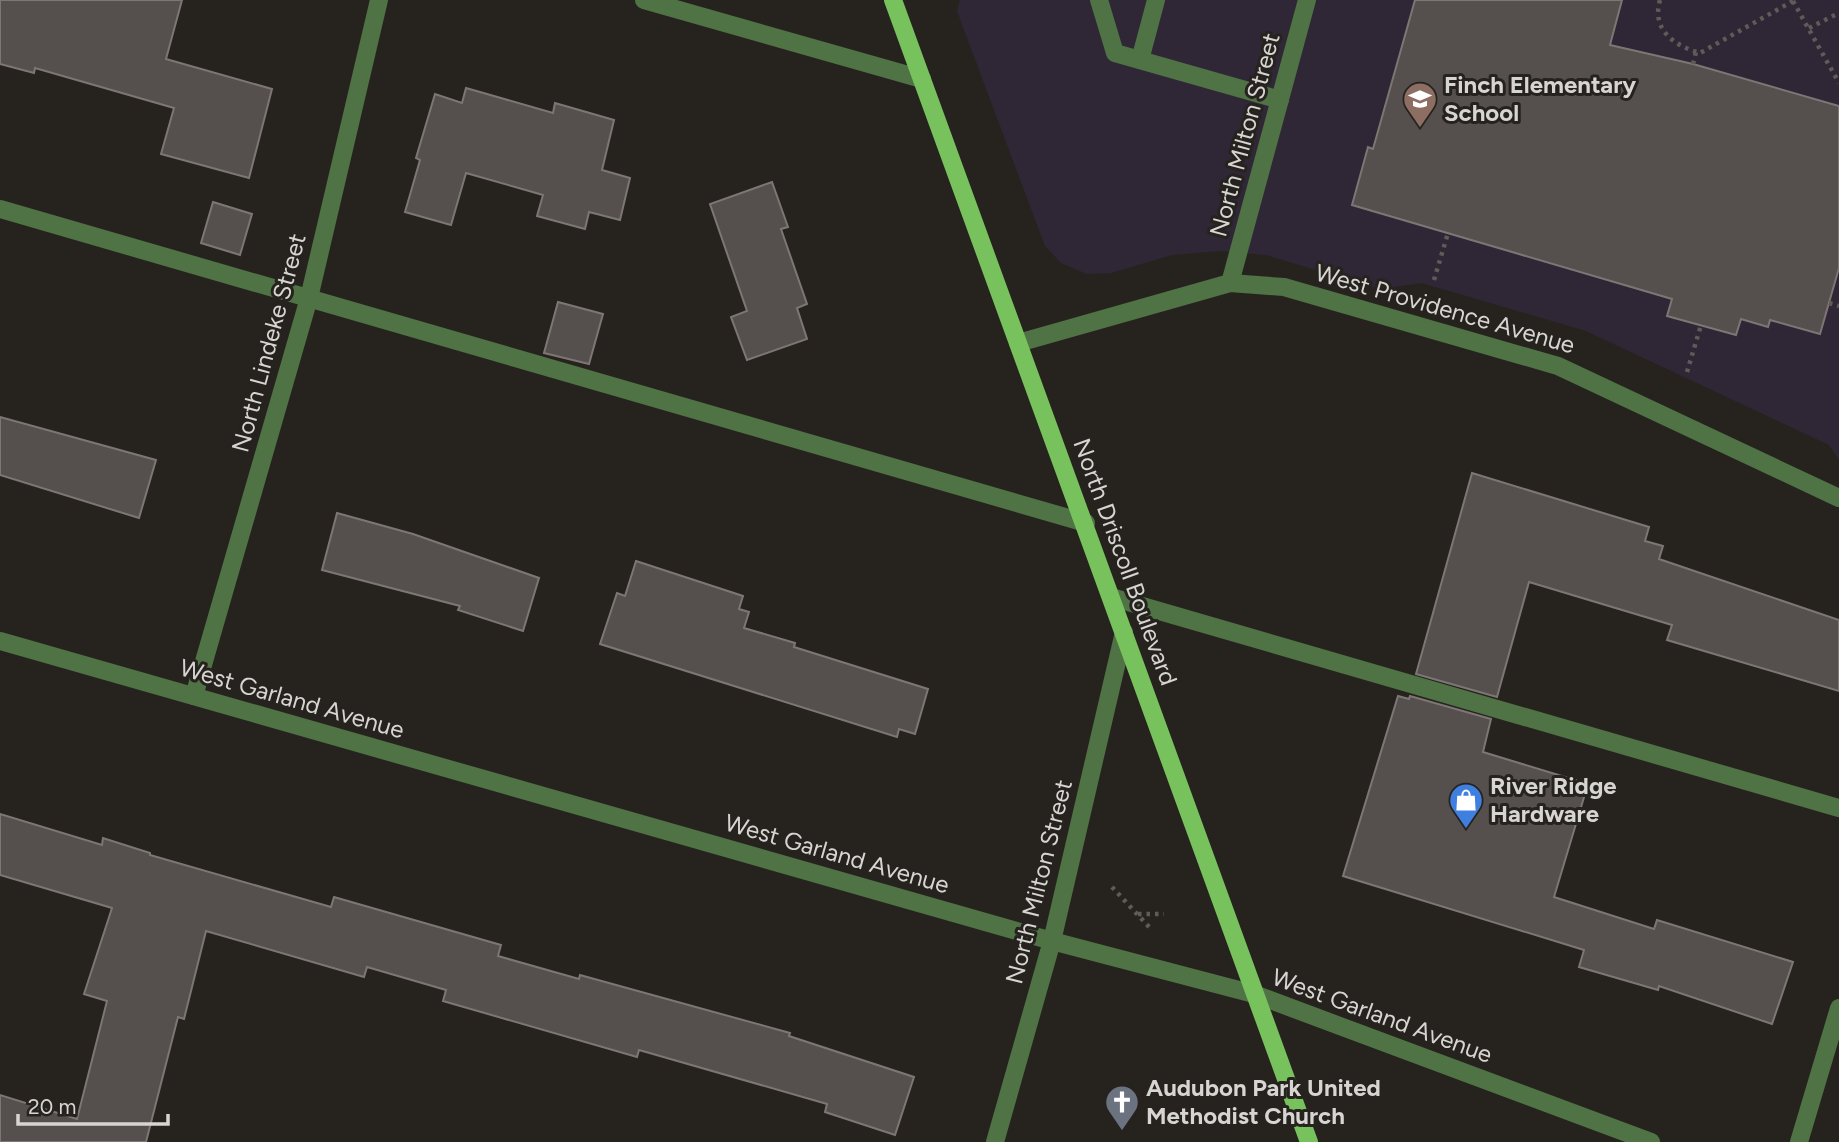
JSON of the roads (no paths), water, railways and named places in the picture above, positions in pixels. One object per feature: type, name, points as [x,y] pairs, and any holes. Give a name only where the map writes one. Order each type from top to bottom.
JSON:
[{"type":"main road","name":"North Driscoll Boulevard","points":[[893,0],[1086,523],[1309,1142]]},
{"type":"street","name":"North Lindeke Street","points":[[194,696],[309,298],[379,0]]},
{"type":"street","points":[[644,0],[922,79]]},
{"type":"street","points":[[1099,0],[1115,54],[1280,100]]},
{"type":"street","points":[[1140,60],[1156,0]]},
{"type":"street","name":"North Milton Street","points":[[1230,283],[1307,0]]},
{"type":"street","points":[[0,209],[1086,523]]},
{"type":"street","name":"West Providence Avenue","points":[[1018,343],[1230,283],[1284,287],[1558,366],[1839,498]]},
{"type":"street","points":[[1111,597],[1839,808]]},
{"type":"street","name":"North Milton Street","points":[[995,1142],[1052,941],[1124,632]]},
{"type":"street","name":"West Garland Avenue","points":[[0,641],[1052,941],[1254,994],[1651,1142]]},
{"type":"street","points":[[1799,1142],[1839,1008]]},
{"type":"place","name":"Finch Elementary School","points":[[1420,129]]},
{"type":"place","name":"River Ridge Hardware","points":[[1466,830]]},
{"type":"place","name":"Audubon Park United Methodist Church","points":[[1122,1132]]}]
